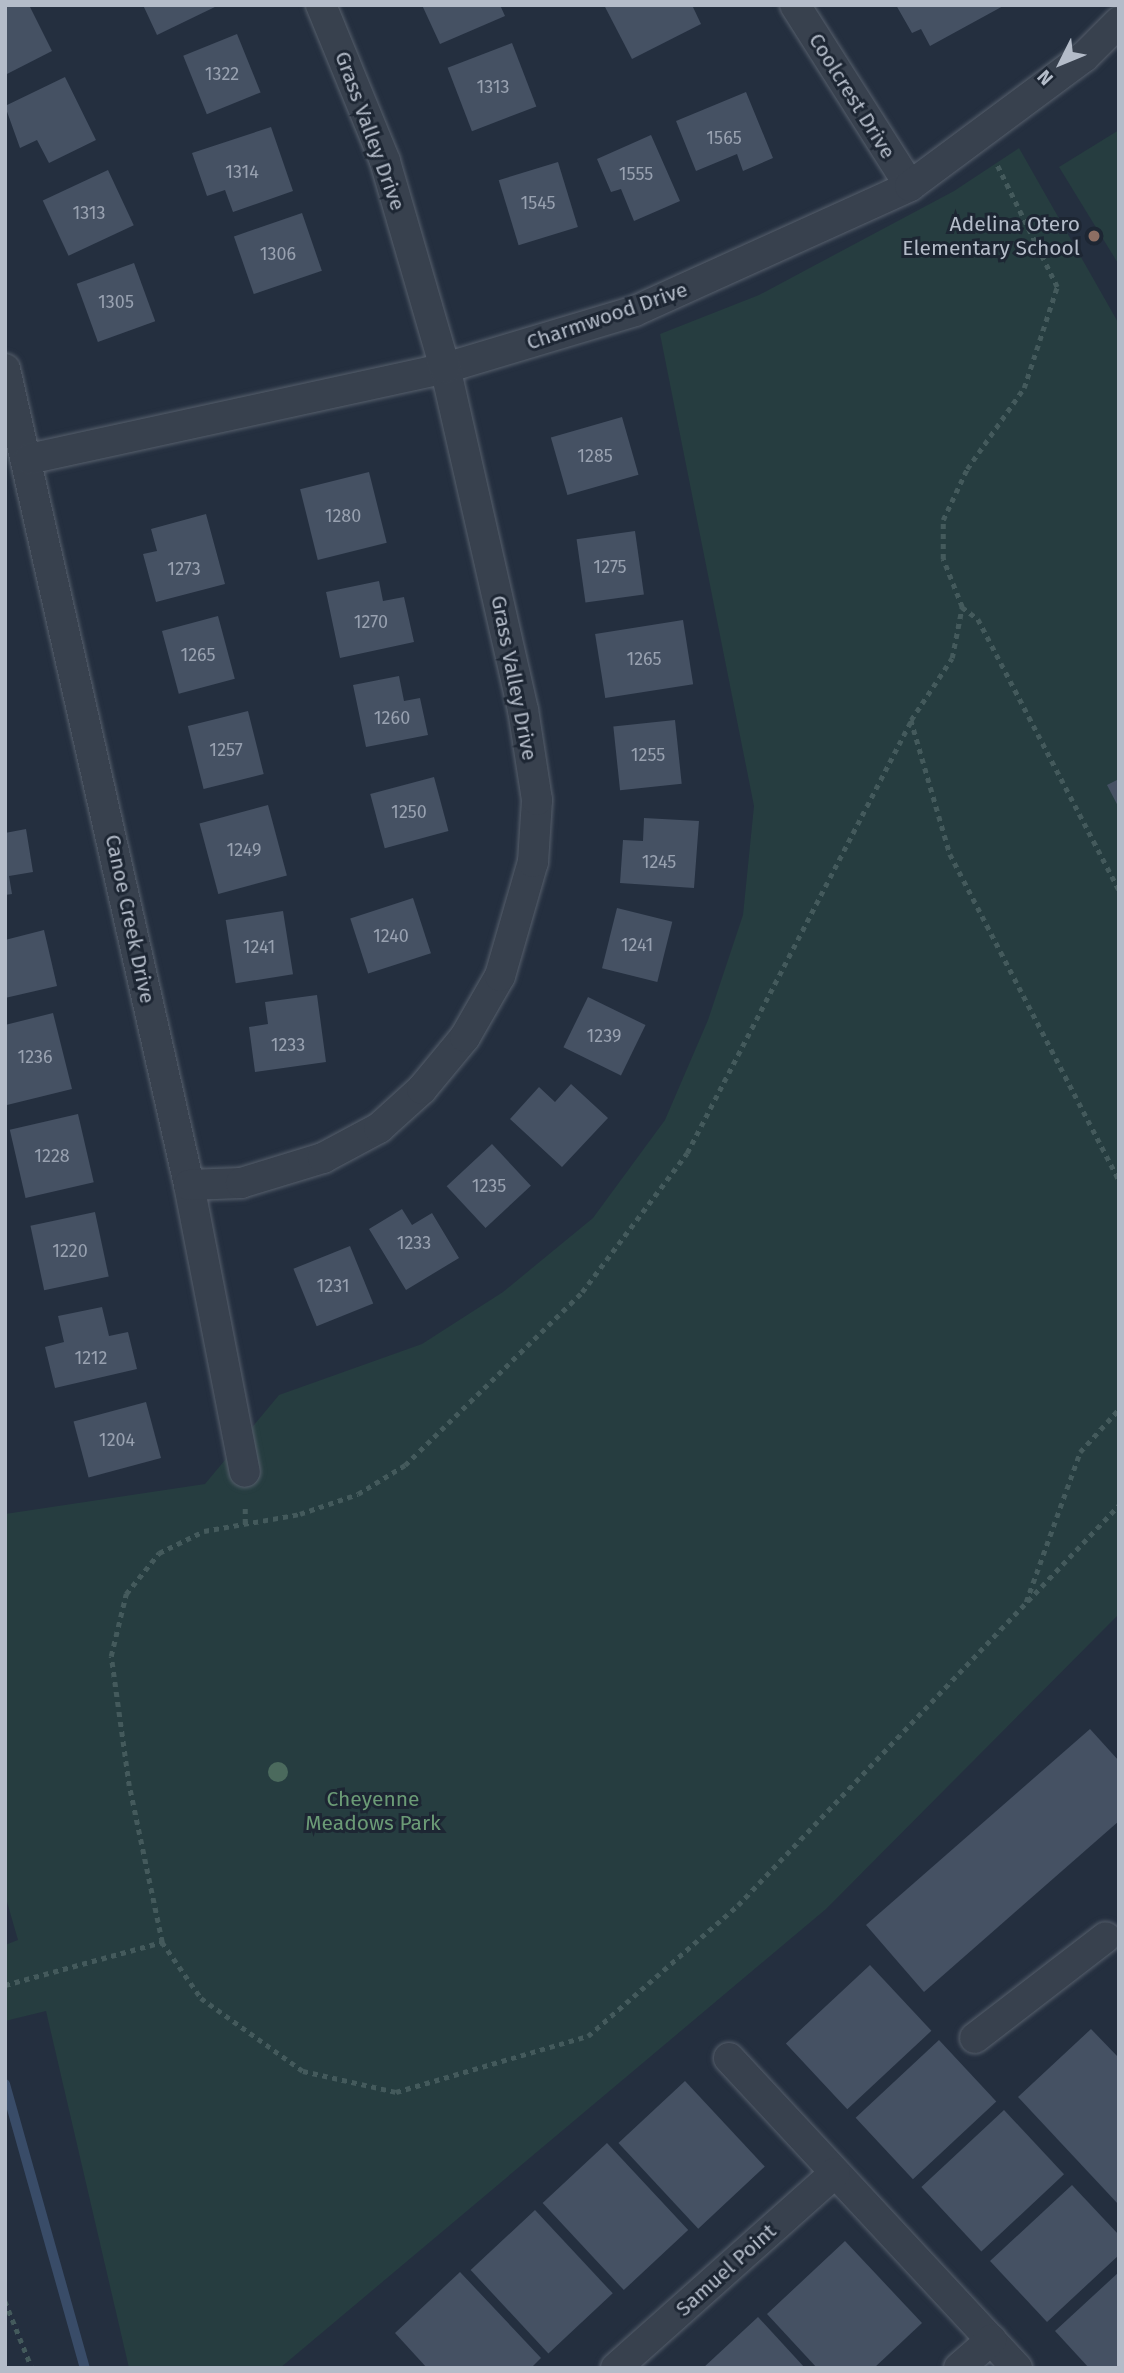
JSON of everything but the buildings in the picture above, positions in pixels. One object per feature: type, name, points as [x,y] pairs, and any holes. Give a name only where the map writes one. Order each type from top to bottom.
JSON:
[{"type":"street","name":"Grass Valley Drive","points":[[189,1185],[241,1184],[323,1158],[379,1128],[465,1037],[500,975],[519,925],[533,862],[537,800],[523,710],[445,368],[385,161],[321,5]]},
{"type":"street","name":"Coolcrest Drive","points":[[795,5],[910,186]]},
{"type":"street","name":"Charmwood Drive","points":[[29,459],[445,368],[635,311],[910,186],[1084,57],[1119,22]]},
{"type":"street","name":"Canoe Creek Drive","points":[[5,369],[29,459],[189,1185],[245,1472]]},
{"type":"street","points":[[975,2038],[1114,1937]]},
{"type":"street","points":[[729,2058],[1017,2368]]},
{"type":"street","name":"Samuel Point","points":[[616,2368],[835,2173]]},
{"type":"street","points":[[959,2368],[991,2340]]},
{"type":"path","points":[[980,136],[1058,287],[1024,388],[967,469],[943,520],[943,559],[962,607],[978,620],[1119,890]]},
{"type":"path","points":[[962,607],[952,658],[911,720],[687,1153],[582,1292],[405,1465],[358,1494],[300,1514],[204,1531],[159,1553],[126,1594],[111,1656],[129,1786],[162,1942],[201,1998],[303,2071],[396,2092],[588,2036],[738,1905],[1119,1505]]},
{"type":"path","points":[[911,720],[950,854],[1119,1180]]},
{"type":"path","points":[[1024,1606],[1080,1452],[1119,1409]]},
{"type":"path","points":[[5,1985],[162,1942]]},
{"type":"path","points":[[5,2301],[32,2368]]},
{"type":"green space","points":[[1119,130],[1119,265],[1059,167]]},
{"type":"green space","name":"Cheyenne Meadows Park","points":[[1019,148],[1119,324],[1119,1614],[826,1909],[280,2368],[129,2368],[46,2011],[5,2021],[5,1945],[18,1940],[5,1895],[5,1514],[205,1484],[279,1395],[422,1344],[503,1292],[593,1218],[665,1120],[708,1020],[743,915],[754,806],[660,334],[759,295],[954,191]]},
{"type":"waterway","points":[[5,2084],[85,2368]]},
{"type":"place","name":"Adelina Otero Elementary School","points":[[1094,236]]}]
